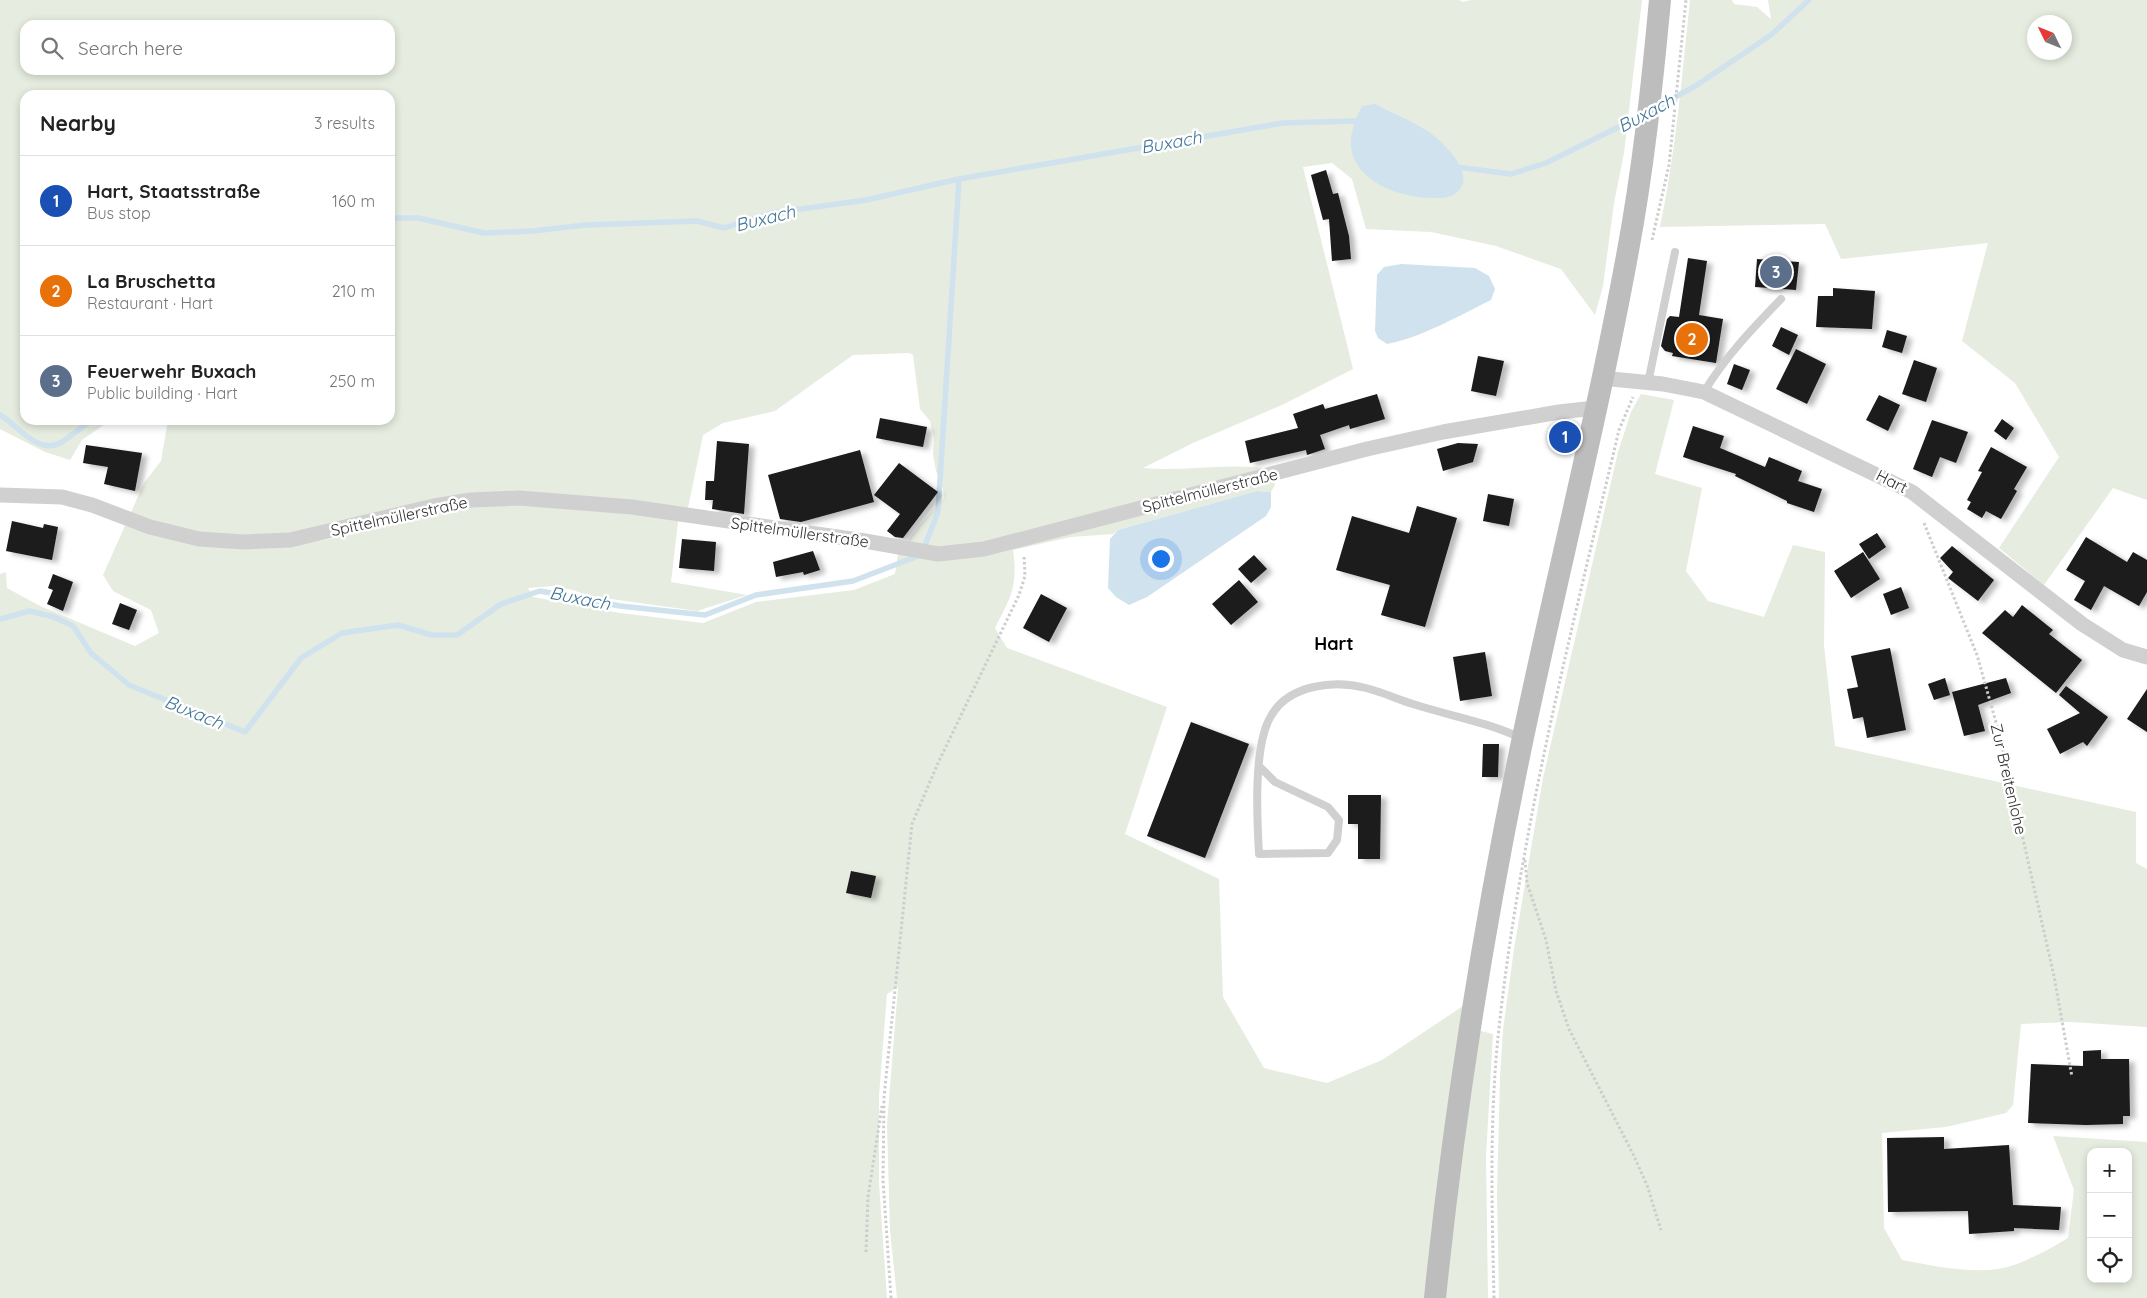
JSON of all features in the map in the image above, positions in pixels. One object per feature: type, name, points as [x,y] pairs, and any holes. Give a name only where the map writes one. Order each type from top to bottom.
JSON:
[{"type":"main road","points":[[1434,1298],[1469,1043],[1522,739],[1628,253],[1645,141],[1660,0]]},
{"type":"street","name":"Hart","points":[[1601,378],[1642,382],[1704,392],[1912,492],[2082,624],[2124,650],[2147,657]]},
{"type":"street","name":"Spittelmüllerstraße","points":[[0,495],[62,497],[92,505],[150,528],[199,539],[244,542],[290,540],[443,504],[471,500],[519,498],[632,507],[865,541],[938,554],[984,549],[1020,538],[1367,449],[1442,432],[1559,412],[1595,408]]},
{"type":"lane","points":[[1642,382],[1675,252]]},
{"type":"lane","points":[[1704,392],[1716,373],[1746,336],[1781,299]]},
{"type":"lane","points":[[1260,767],[1275,782],[1328,807],[1339,820],[1337,840],[1328,853],[1259,854],[1257,813],[1260,767],[1262,738],[1271,715],[1290,697],[1310,687],[1340,684],[1366,688],[1414,705],[1478,721],[1522,739]]},
{"type":"path","points":[[1674,128],[1686,0]]},
{"type":"path","points":[[1494,1298],[1491,1181],[1495,1080],[1507,960],[1525,852],[1552,720],[1618,430],[1635,392],[1642,382]]},
{"type":"path","name":"Zur Breitenlohe","points":[[1912,492],[1976,655],[1999,734],[2054,976],[2072,1077]]},
{"type":"path","points":[[866,1252],[868,1197],[874,1149],[884,1097],[912,824],[938,763],[1019,596],[1025,576],[1025,560],[1020,538]]},
{"type":"path","points":[[1525,852],[1527,883],[1546,940],[1556,991],[1568,1029],[1633,1154],[1647,1185],[1662,1230]]},
{"type":"path","points":[[884,1097],[883,1180],[892,1298]]},
{"type":"shaded area","points":[[0,0],[1459,0],[1463,2],[1471,0],[1642,0],[1624,153],[1614,203],[1603,286],[1595,315],[1561,269],[1496,246],[1431,232],[1366,229],[1352,179],[1332,163],[1303,167],[1353,369],[1284,404],[1193,443],[1143,468],[1175,469],[1238,466],[1270,469],[1275,485],[1271,492],[1257,491],[1118,530],[1113,534],[1071,537],[1013,550],[1014,583],[995,628],[1007,648],[1167,707],[1125,834],[1219,879],[1223,997],[1264,1068],[1327,1083],[1382,1060],[1463,1006],[1427,1298],[897,1298],[890,1230],[887,1125],[898,987],[887,994],[879,1096],[879,1183],[887,1298],[0,1298],[0,574],[6,572],[7,588],[40,606],[135,646],[159,633],[151,610],[113,591],[103,575],[144,483],[161,461],[167,425],[395,425],[395,90],[20,90],[20,425],[104,425],[82,440],[70,460],[45,452],[0,429]],"holes":[[[1361,167],[1452,196],[1426,197],[1402,193],[1381,183]],[[909,353],[913,355],[920,409],[930,421],[934,438],[933,454],[936,471],[943,488],[944,498],[918,527],[898,554],[895,574],[854,590],[756,602],[703,623],[620,613],[533,597],[528,588],[552,586],[590,596],[697,611],[747,595],[671,582],[678,522],[680,519],[562,507],[474,506],[431,513],[335,538],[280,547],[243,548],[515,492],[688,508],[703,435],[723,423],[775,411],[853,355]]]},
{"type":"shaded area","points":[[1690,0],[1732,0],[1734,4],[1757,7],[1771,19],[1768,0],[2147,0],[2147,500],[2113,488],[2044,585],[1999,548],[2059,457],[2015,383],[1962,341],[1988,243],[1841,259],[1825,224],[1660,227],[1666,199]]},
{"type":"shaded area","points":[[1641,394],[1674,400],[1655,474],[1702,488],[1686,571],[1708,601],[1764,617],[1793,545],[1825,552],[1824,645],[1835,746],[2136,812],[2136,863],[2147,869],[2147,1027],[2072,1022],[2021,1024],[2013,1105],[2006,1113],[1946,1127],[1882,1133],[1884,1228],[1902,1260],[1974,1270],[2006,1268],[2044,1252],[2068,1238],[2074,1190],[2053,1136],[2147,1142],[2147,1298],[1499,1298],[1497,1193],[1500,1077],[1503,1030],[1514,949],[1543,778],[1618,452],[1631,412]]},
{"type":"shaded area","points":[[1481,1031],[1493,1034],[1486,1156],[1488,1298],[1441,1298],[1476,1035]]},
{"type":"water","points":[[1375,104],[1420,126],[1441,142],[1457,160],[1462,170],[1461,188],[1449,197],[1410,196],[1386,188],[1365,174],[1357,164],[1352,153],[1351,141],[1355,123],[1362,106]]},
{"type":"water","points":[[1401,264],[1475,268],[1489,276],[1495,289],[1491,300],[1427,331],[1387,344],[1378,338],[1375,331],[1377,275],[1384,267]]},
{"type":"water","points":[[1257,491],[1271,492],[1271,507],[1266,516],[1147,597],[1129,605],[1116,597],[1108,588],[1110,539],[1118,530]]},
{"type":"building","points":[[1326,170],[1333,194],[1338,193],[1349,236],[1351,259],[1332,261],[1329,219],[1323,220],[1311,175]]},
{"type":"building","points":[[1688,258],[1707,261],[1699,315],[1723,319],[1716,363],[1672,356],[1673,353],[1665,351],[1661,346],[1667,319],[1670,316],[1679,317]]},
{"type":"building","points":[[1757,259],[1799,262],[1796,290],[1755,287]]},
{"type":"building","points":[[1833,288],[1875,291],[1872,329],[1816,327],[1818,296],[1833,296]]},
{"type":"building","points":[[1781,327],[1798,335],[1789,355],[1772,346]]},
{"type":"building","points":[[1887,330],[1907,336],[1902,353],[1882,347]]},
{"type":"building","points":[[1796,349],[1826,364],[1807,404],[1776,389]]},
{"type":"building","points":[[1478,356],[1504,361],[1496,396],[1471,391]]},
{"type":"building","points":[[1914,360],[1937,368],[1926,402],[1902,394]]},
{"type":"building","points":[[1734,364],[1750,370],[1742,390],[1727,384]]},
{"type":"building","points":[[1377,394],[1385,419],[1350,429],[1349,425],[1320,435],[1325,449],[1307,455],[1306,450],[1250,463],[1245,441],[1298,428],[1293,414],[1323,404],[1325,409]]},
{"type":"building","points":[[1879,395],[1900,405],[1888,431],[1866,420]]},
{"type":"building","points":[[880,418],[927,427],[923,447],[876,438]]},
{"type":"building","points":[[2002,419],[2014,428],[2006,440],[1994,431]]},
{"type":"building","points":[[1932,420],[1968,432],[1956,463],[1940,457],[1932,477],[1913,469]]},
{"type":"building","points":[[1693,426],[1724,436],[1720,448],[1765,467],[1769,457],[1802,471],[1798,481],[1822,489],[1814,512],[1787,503],[1787,501],[1735,476],[1736,474],[1683,457]]},
{"type":"building","points":[[717,441],[749,444],[744,514],[712,509],[713,500],[705,500],[706,481],[714,481]]},
{"type":"building","points":[[1458,443],[1478,444],[1473,462],[1443,471],[1437,449]]},
{"type":"building","points":[[86,445],[142,453],[135,491],[104,484],[108,467],[83,463]]},
{"type":"building","points":[[1991,447],[2027,467],[2014,489],[2017,491],[2001,519],[1986,511],[1982,518],[1967,509],[1971,502],[1967,500],[1982,472],[1978,471]]},
{"type":"building","points":[[860,450],[874,502],[801,522],[780,519],[768,475]]},
{"type":"building","points":[[899,463],[938,492],[903,538],[895,537],[887,531],[900,514],[874,495]]},
{"type":"building","points":[[1488,494],[1514,499],[1509,526],[1483,521]]},
{"type":"building","points":[[1417,506],[1457,518],[1425,627],[1381,615],[1390,585],[1336,570],[1352,516],[1409,533]]},
{"type":"building","points":[[12,521],[43,528],[44,524],[58,527],[52,560],[6,551]]},
{"type":"building","points":[[1877,533],[1886,547],[1869,559],[1859,544]]},
{"type":"building","points":[[2086,537],[2127,562],[2133,552],[2147,560],[2147,592],[2139,606],[2104,586],[2091,610],[2074,600],[2085,581],[2066,570]]},
{"type":"building","points":[[682,539],[716,542],[714,571],[679,568]]},
{"type":"building","points":[[1952,546],[1994,580],[1978,601],[1948,578],[1953,572],[1940,558]]},
{"type":"building","points":[[813,551],[820,570],[804,575],[803,572],[776,577],[773,562]]},
{"type":"building","points":[[1863,552],[1880,579],[1851,598],[1834,571]]},
{"type":"building","points":[[1254,555],[1267,569],[1251,583],[1238,569]]},
{"type":"building","points":[[53,574],[73,582],[63,611],[47,604],[53,590],[48,588]]},
{"type":"building","points":[[1239,580],[1258,602],[1231,625],[1212,604]]},
{"type":"building","points":[[1901,587],[1909,608],[1891,615],[1883,594]]},
{"type":"building","points":[[1041,594],[1067,608],[1049,642],[1023,628]]},
{"type":"building","points":[[120,603],[137,610],[129,630],[112,624]]},
{"type":"building","points":[[2022,605],[2053,630],[2049,634],[2082,660],[2056,693],[1982,633],[2005,610],[2013,617]]},
{"type":"building","points":[[1890,648],[1906,730],[1867,738],[1863,717],[1853,719],[1847,689],[1858,687],[1851,656]]},
{"type":"building","points":[[1485,652],[1492,696],[1460,701],[1453,657]]},
{"type":"building","points":[[1945,678],[1950,695],[1934,700],[1928,684]]},
{"type":"building","points":[[2006,678],[2011,693],[1978,705],[1985,731],[1964,736],[1952,692]]},
{"type":"building","points":[[2066,686],[2108,717],[2087,746],[2083,742],[2060,754],[2047,729],[2080,713],[2059,695]]},
{"type":"building","points":[[2147,689],[2147,732],[2127,719]]},
{"type":"building","points":[[1191,722],[1249,744],[1205,858],[1147,836]]},
{"type":"building","points":[[1483,744],[1499,744],[1498,777],[1482,777]]},
{"type":"building","points":[[1348,795],[1381,795],[1380,859],[1358,859],[1358,824],[1348,824]]},
{"type":"building","points":[[851,871],[876,876],[871,898],[846,893]]},
{"type":"building","points":[[2101,1050],[2101,1059],[2129,1059],[2130,1116],[2123,1116],[2123,1124],[2028,1123],[2031,1064],[2083,1066],[2083,1051]]},
{"type":"building","points":[[1944,1137],[1944,1149],[2009,1145],[2013,1205],[2061,1207],[2059,1230],[2014,1228],[2014,1231],[1969,1234],[1968,1211],[1888,1212],[1887,1138]]},
{"type":"waterway","name":"Buxach","points":[[1656,108],[1697,85],[1771,35],[1809,0]]},
{"type":"waterway","name":"Buxach","points":[[1456,167],[1511,174],[1546,163],[1643,115]]},
{"type":"waterway","name":"Buxach","points":[[395,218],[418,218],[484,233],[533,231],[586,225],[697,221],[724,228],[772,213],[866,200],[959,179],[1283,123],[1354,121],[1360,124]]},
{"type":"waterway","name":"Buxach","points":[[925,545],[938,512],[959,179]]},
{"type":"waterway","name":"Buxach","points":[[0,415],[28,437],[43,445],[52,446],[60,443],[85,425]]},
{"type":"waterway","name":"Buxach","points":[[0,619],[29,611],[54,617],[73,626],[91,653],[129,685],[245,732],[301,658],[342,633],[398,625],[432,635],[457,635],[501,604],[540,591],[620,606],[705,615],[756,595],[853,581],[918,556]]},
{"type":"place","name":"Feuerwehr Buxach","points":[[1776,272]]},
{"type":"place","name":"La Bruschetta","points":[[1692,339]]},
{"type":"place","name":"Hart, Staatsstraße","points":[[1565,437]]},
{"type":"district","name":"Hart","points":[[1334,643]]}]
